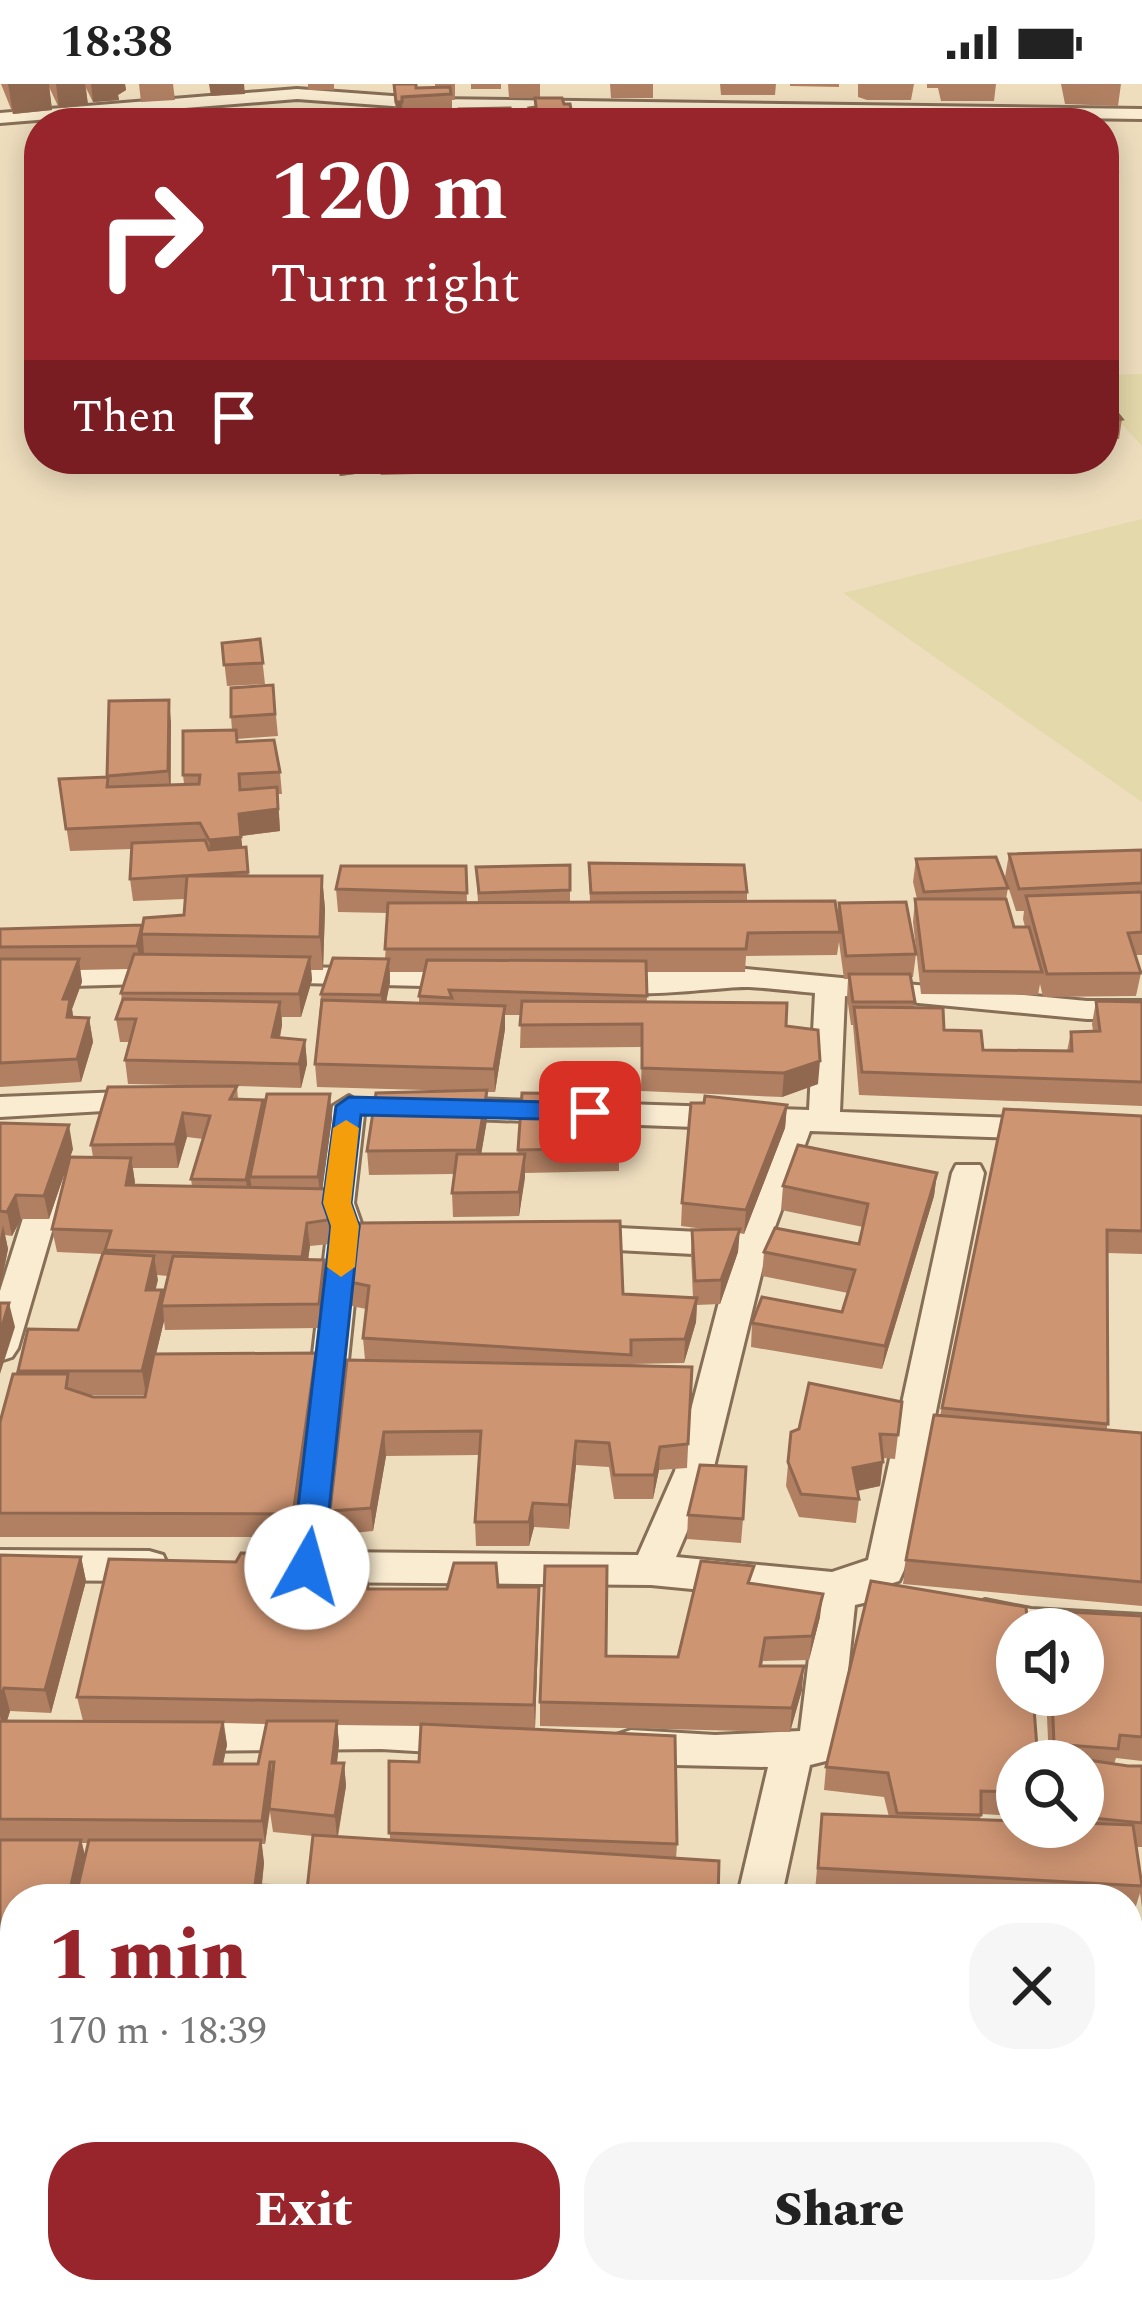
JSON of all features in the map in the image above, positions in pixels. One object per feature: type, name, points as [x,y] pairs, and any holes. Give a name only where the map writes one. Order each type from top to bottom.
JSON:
[{"type":"street","points":[[433,84],[433,104]]},
{"type":"street","points":[[569,84],[571,108]]},
{"type":"street","points":[[779,84],[780,106]]},
{"type":"street","points":[[72,108],[179,93],[296,94],[433,104],[918,102],[1101,108]]},
{"type":"street","points":[[248,976],[496,979]]},
{"type":"street","points":[[0,979],[204,977]]},
{"type":"street","points":[[586,981],[699,983],[746,978],[1087,1010],[1142,1010]]},
{"type":"street","points":[[651,1570],[694,1471],[751,1246],[811,1122],[830,986]]},
{"type":"street","points":[[0,1107],[188,1100]]},
{"type":"street","points":[[0,1348],[74,1104]]},
{"type":"street","points":[[307,1567],[357,1227],[337,1203],[365,1106],[1081,1130]]},
{"type":"street","points":[[837,1586],[885,1570],[968,1173]]},
{"type":"street","points":[[536,1235],[751,1246]]},
{"type":"street","points":[[0,1565],[189,1566]]},
{"type":"street","points":[[260,1567],[651,1570],[837,1586],[902,1599]]},
{"type":"street","points":[[596,1745],[715,1752],[819,1747],[837,1586]]},
{"type":"street","points":[[945,1608],[1031,1625],[1142,1631]]},
{"type":"street","points":[[143,1735],[381,1732],[500,1739]]},
{"type":"street","points":[[762,1884],[793,1749]]},
{"type":"shaded area","points":[[1142,374],[1142,446],[1119,421],[1119,375]]},
{"type":"shaded area","points":[[1142,519],[1142,802],[843,593]]},
{"type":"building","points":[[394,84],[450,87],[451,94],[402,97],[402,102],[396,102]]},
{"type":"building","points":[[535,98],[562,98],[571,108],[529,108],[536,107]]},
{"type":"building","points":[[260,639],[263,663],[224,665],[222,643]]},
{"type":"building","points":[[273,685],[275,714],[231,717],[231,688]]},
{"type":"building","points":[[169,700],[168,771],[107,776],[109,701]]},
{"type":"building","points":[[236,730],[237,742],[274,740],[280,772],[239,774],[240,790],[277,787],[278,809],[239,814],[241,837],[209,840],[200,823],[66,829],[59,779],[108,777],[107,787],[199,784],[200,775],[183,775],[183,731]]},
{"type":"building","points":[[205,840],[209,850],[246,847],[248,872],[130,879],[132,843]]},
{"type":"building","points":[[1142,850],[1142,883],[1019,889],[1009,854]]},
{"type":"building","points":[[996,857],[1008,888],[924,892],[916,859]]},
{"type":"building","points":[[589,863],[744,865],[747,892],[591,893]]},
{"type":"building","points":[[570,865],[570,890],[479,893],[476,867]]},
{"type":"building","points":[[341,866],[466,866],[467,893],[336,889]]},
{"type":"building","points":[[187,876],[322,876],[320,937],[141,934],[144,918],[184,915]]},
{"type":"building","points":[[1142,892],[1142,932],[1128,933],[1141,973],[1047,974],[1026,896]]},
{"type":"building","points":[[915,899],[1006,899],[1014,927],[1029,927],[1042,972],[924,971]]},
{"type":"building","points":[[835,901],[840,932],[748,933],[746,949],[385,949],[388,903]]},
{"type":"building","points":[[906,902],[916,954],[846,956],[839,903]]},
{"type":"building","points":[[142,925],[137,946],[0,947],[0,929]]},
{"type":"building","points":[[134,954],[310,957],[299,994],[121,993]]},
{"type":"building","points":[[333,958],[389,959],[381,995],[321,994]]},
{"type":"building","points":[[0,959],[79,959],[63,999],[70,999],[67,1017],[89,1018],[77,1059],[0,1063]]},
{"type":"building","points":[[427,960],[646,961],[647,996],[449,990],[452,998],[419,996]]},
{"type":"building","points":[[849,974],[910,974],[915,1002],[853,1002]]},
{"type":"building","points":[[123,999],[280,1002],[272,1037],[305,1040],[299,1064],[125,1060],[136,1019],[116,1019]]},
{"type":"building","points":[[322,1000],[505,1006],[494,1069],[315,1064]]},
{"type":"building","points":[[522,1001],[787,1003],[786,1026],[818,1030],[820,1061],[784,1073],[642,1068],[642,1024],[520,1025]]},
{"type":"building","points":[[1096,1001],[1142,1002],[1142,1082],[862,1072],[854,1007],[943,1008],[944,1030],[981,1031],[983,1050],[1072,1051],[1071,1032],[1100,1031]]},
{"type":"building","points":[[237,1086],[230,1099],[263,1100],[246,1180],[191,1179],[210,1116],[183,1113],[175,1144],[91,1145],[108,1087]]},
{"type":"building","points":[[487,1090],[477,1150],[367,1151],[376,1093]]},
{"type":"building","points":[[522,1093],[616,1094],[619,1148],[518,1150]]},
{"type":"building","points":[[267,1094],[330,1094],[318,1177],[250,1177]]},
{"type":"building","points":[[705,1096],[787,1105],[746,1210],[682,1203],[691,1103],[704,1103]]},
{"type":"building","points":[[1004,1109],[1142,1116],[1142,1231],[1107,1230],[1108,1424],[942,1408]]},
{"type":"building","points":[[0,1123],[69,1125],[44,1196],[16,1195],[7,1212],[0,1211]]},
{"type":"building","points":[[798,1145],[937,1173],[885,1346],[752,1323],[762,1297],[842,1312],[855,1270],[764,1252],[775,1228],[859,1244],[868,1204],[783,1186]]},
{"type":"building","points":[[457,1154],[525,1154],[519,1192],[452,1193]]},
{"type":"building","points":[[70,1157],[131,1158],[126,1185],[333,1189],[328,1220],[307,1223],[302,1257],[105,1250],[111,1231],[52,1229]]},
{"type":"building","points":[[620,1221],[623,1294],[697,1298],[685,1339],[631,1340],[631,1355],[363,1338],[369,1286],[350,1282],[360,1223]]},
{"type":"building","points":[[740,1229],[721,1280],[695,1281],[692,1230]]},
{"type":"building","points":[[103,1253],[154,1256],[146,1290],[162,1290],[142,1371],[18,1371],[28,1329],[78,1330]]},
{"type":"building","points":[[173,1256],[324,1260],[319,1304],[161,1306]]},
{"type":"building","points":[[0,1303],[9,1303],[0,1333]]},
{"type":"building","points":[[316,1353],[293,1514],[0,1513],[0,1422],[13,1374],[68,1374],[66,1388],[93,1397],[145,1397],[154,1354]]},
{"type":"building","points":[[347,1360],[692,1367],[688,1444],[660,1447],[654,1475],[614,1475],[609,1443],[576,1441],[569,1505],[533,1503],[529,1522],[475,1522],[481,1431],[384,1432],[371,1508],[330,1511]]},
{"type":"building","points":[[809,1383],[902,1402],[898,1435],[880,1434],[883,1462],[853,1468],[859,1499],[801,1494],[788,1462],[791,1432],[799,1429]]},
{"type":"building","points":[[934,1415],[1142,1433],[1142,1582],[906,1560]]},
{"type":"building","points":[[700,1465],[746,1467],[743,1519],[688,1515]]},
{"type":"building","points":[[241,1553],[364,1556],[368,1589],[447,1589],[454,1563],[496,1563],[498,1587],[539,1587],[534,1705],[77,1697],[109,1559],[236,1562]]},
{"type":"building","points":[[0,1555],[81,1557],[45,1690],[4,1688],[0,1699]]},
{"type":"building","points":[[701,1561],[754,1566],[748,1583],[823,1594],[812,1636],[765,1638],[760,1666],[804,1666],[792,1708],[540,1702],[545,1566],[607,1566],[606,1656],[678,1657]]},
{"type":"building","points":[[871,1581],[1026,1607],[996,1608],[996,1716],[1035,1716],[1036,1740],[996,1740],[996,1791],[981,1791],[981,1815],[897,1813],[888,1773],[826,1767]]},
{"type":"building","points":[[1104,1614],[1142,1616],[1142,1737],[1120,1735],[1118,1749],[1104,1748],[1104,1740],[1054,1740],[1053,1716],[1104,1716]]},
{"type":"building","points":[[0,1721],[223,1722],[214,1764],[258,1764],[267,1721],[337,1721],[332,1763],[344,1763],[335,1816],[269,1809],[274,1762],[270,1762],[262,1821],[0,1819]]},
{"type":"building","points":[[421,1724],[675,1736],[677,1844],[389,1833],[389,1761],[419,1762]]},
{"type":"building","points":[[1104,1762],[1142,1766],[1142,1823],[1104,1819]]},
{"type":"building","points":[[822,1814],[996,1820],[996,1848],[1104,1848],[1104,1824],[1133,1825],[1142,1884],[818,1868]]},
{"type":"building","points":[[313,1835],[719,1861],[718,1884],[308,1884]]},
{"type":"building","points":[[0,1840],[81,1840],[71,1884],[0,1884]]},
{"type":"building","points":[[89,1840],[261,1840],[255,1884],[79,1884]]},
{"type":"slow traffic","points":[[341,1267],[345,1226],[337,1203],[346,1128]]},
{"type":"route","points":[[307,1567],[345,1226],[337,1203],[349,1106],[590,1112]]}]
